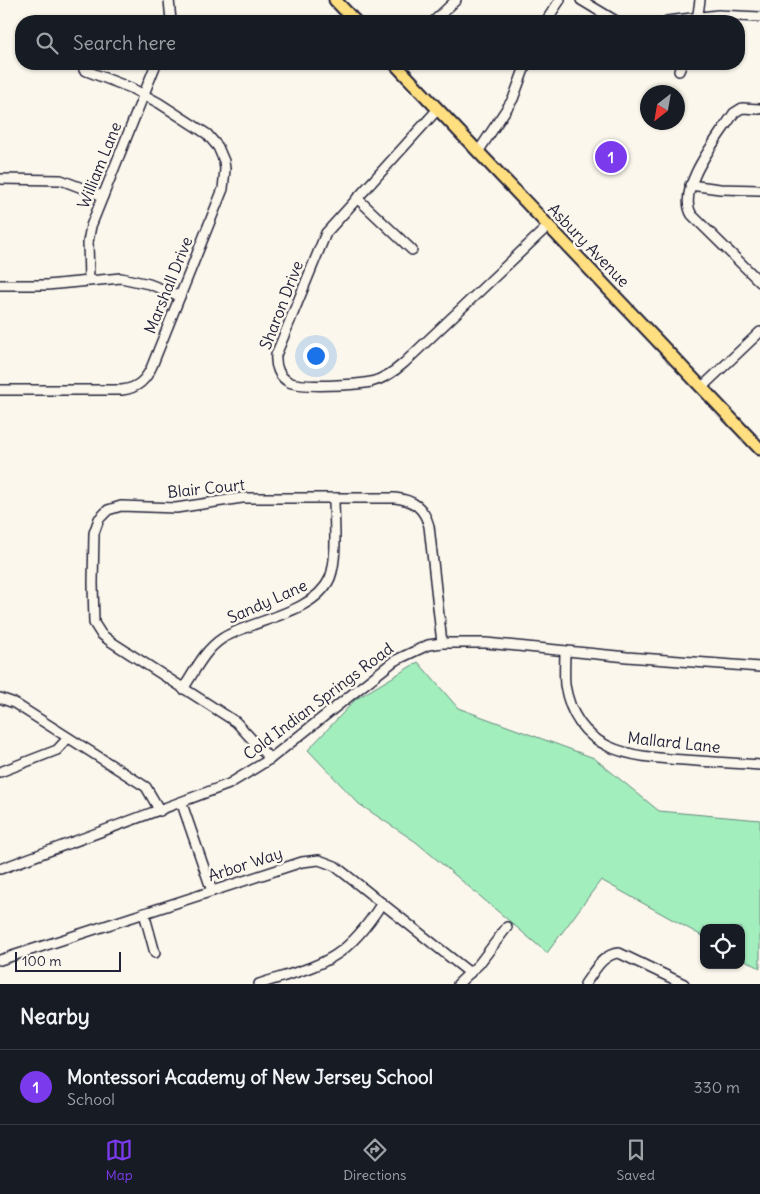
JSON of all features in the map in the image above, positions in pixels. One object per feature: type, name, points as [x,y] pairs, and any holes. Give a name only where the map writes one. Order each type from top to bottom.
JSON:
[{"type":"main road","points":[[335,0],[349,15]]},
{"type":"main road","name":"Asbury Avenue","points":[[401,70],[760,448]]},
{"type":"street","points":[[169,0],[170,15]]},
{"type":"street","points":[[440,15],[456,0]]},
{"type":"street","points":[[550,15],[560,0]]},
{"type":"street","points":[[581,0],[606,15]]},
{"type":"street","points":[[698,15],[700,0]]},
{"type":"street","points":[[745,16],[760,17]]},
{"type":"street","name":"Marshall Drive","points":[[0,390],[118,391],[135,387],[149,374],[222,189],[226,169],[218,147],[207,134],[143,95],[84,70]]},
{"type":"street","name":"William Lane","points":[[89,280],[89,236],[153,70]]},
{"type":"street","points":[[478,152],[513,99],[524,70]]},
{"type":"street","points":[[760,109],[742,108],[734,112],[690,185],[687,204],[692,215],[760,282]]},
{"type":"street","name":"Sharon Drive","points":[[438,109],[330,227],[322,240],[276,355],[278,371],[285,379],[294,384],[353,384],[371,382],[390,373],[404,363],[548,226]]},
{"type":"street","points":[[0,179],[61,180],[103,196]]},
{"type":"street","points":[[690,185],[709,189],[760,190]]},
{"type":"street","points":[[357,198],[412,250]]},
{"type":"street","points":[[0,285],[47,285],[111,278],[132,280],[180,296]]},
{"type":"street","points":[[702,387],[760,332]]},
{"type":"street","name":"Blair Court","points":[[270,759],[236,722],[110,641],[97,629],[93,603],[94,533],[99,519],[108,510],[121,506],[176,508],[242,498],[404,499],[422,510],[429,526],[442,643]]},
{"type":"street","name":"Sandy Lane","points":[[184,689],[205,654],[221,639],[307,602],[319,594],[329,579],[333,565],[334,498]]},
{"type":"street","name":"Cold Indian Springs Road","points":[[0,869],[182,804],[229,784],[270,759],[394,660],[423,646],[442,643],[486,643],[627,658],[760,666]]},
{"type":"street","name":"Mallard Lane","points":[[565,651],[565,684],[573,710],[585,728],[604,745],[633,756],[760,765]]},
{"type":"street","points":[[0,698],[14,703],[146,787],[160,811]]},
{"type":"street","points":[[0,772],[57,750],[68,738]]},
{"type":"street","points":[[182,804],[212,890]]},
{"type":"street","name":"Arbor Way","points":[[0,960],[212,890],[302,862],[319,860],[334,866],[470,973]]},
{"type":"street","points":[[259,984],[334,958],[356,939],[382,903]]},
{"type":"street","points":[[144,914],[155,953]]},
{"type":"street","points":[[458,984],[470,973],[507,927]]},
{"type":"street","points":[[585,984],[603,960],[608,956],[619,953],[684,984]]},
{"type":"green space","points":[[418,662],[458,708],[594,758],[659,811],[760,820],[760,968],[745,960],[745,924],[700,924],[700,935],[601,880],[547,953],[416,842],[359,804],[308,750],[356,699]]},
{"type":"place","name":"Montessori Academy of New Jersey School","points":[[611,157]]}]
